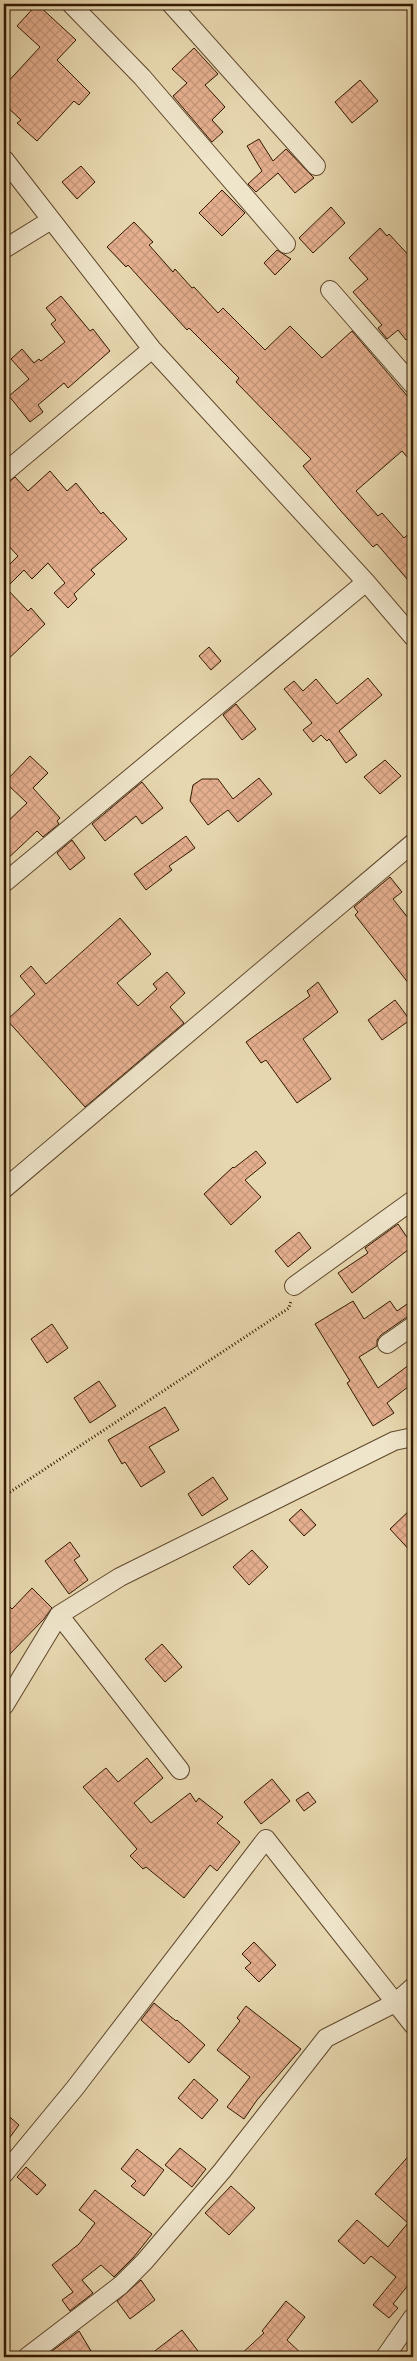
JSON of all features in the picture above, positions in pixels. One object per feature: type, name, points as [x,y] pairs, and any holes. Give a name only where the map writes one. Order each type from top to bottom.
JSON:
[{"type":"street","points":[[71,4],[142,77],[286,244]]},
{"type":"street","points":[[171,4],[316,166]]},
{"type":"street","points":[[4,159],[152,350],[366,582],[413,637]]},
{"type":"street","points":[[4,249],[51,220]]},
{"type":"street","points":[[330,290],[413,386]]},
{"type":"street","points":[[4,474],[152,350]]},
{"type":"street","points":[[4,883],[366,582]]},
{"type":"street","points":[[4,1190],[413,843]]},
{"type":"street","points":[[294,1286],[413,1200]]},
{"type":"street","points":[[387,1344],[413,1326]]},
{"type":"street","points":[[4,1706],[59,1615],[120,1577],[394,1440],[413,1437]]},
{"type":"street","points":[[59,1615],[180,1770]]},
{"type":"street","points":[[4,2174],[75,2088],[266,1839],[413,2025]]},
{"type":"street","points":[[27,2357],[121,2285],[144,2262],[222,2171],[326,2038],[395,2003],[413,1988]]},
{"type":"street","points":[[385,2357],[413,2316]]},
{"type":"path","points":[[4,1496],[290,1308],[294,1286]]},
{"type":"building","points":[[37,4],[76,40],[57,60],[90,93],[79,105],[74,101],[37,141],[17,123],[21,120],[4,104],[4,86],[40,47],[17,26]]},
{"type":"building","points":[[194,48],[218,74],[205,85],[225,107],[212,120],[223,132],[212,142],[173,96],[187,83],[172,69]]},
{"type":"building","points":[[360,80],[378,101],[352,123],[335,102]]},
{"type":"building","points":[[259,139],[273,161],[286,149],[314,178],[295,193],[278,173],[256,192],[248,184],[262,171],[247,146]]},
{"type":"building","points":[[81,166],[95,182],[77,199],[62,182]]},
{"type":"building","points":[[222,190],[245,213],[222,236],[199,213]]},
{"type":"building","points":[[331,207],[345,223],[313,253],[299,238]]},
{"type":"building","points":[[134,222],[153,242],[149,245],[173,272],[175,269],[218,313],[223,308],[265,350],[290,326],[322,358],[352,331],[409,398],[407,400],[413,407],[413,464],[402,451],[356,491],[378,516],[382,513],[404,538],[413,530],[413,586],[377,544],[373,547],[303,466],[311,459],[236,382],[239,378],[189,328],[187,330],[128,265],[126,267],[107,247]]},
{"type":"building","points":[[380,228],[387,236],[389,234],[413,260],[413,334],[406,340],[398,330],[387,339],[378,328],[382,325],[353,292],[368,279],[349,258]]},
{"type":"building","points":[[277,250],[291,259],[275,275],[264,263]]},
{"type":"building","points":[[61,296],[90,331],[93,329],[110,351],[68,388],[64,383],[38,405],[43,412],[30,422],[9,396],[29,379],[11,359],[22,349],[34,363],[39,359],[41,361],[65,342],[51,324],[56,320],[46,308]]},
{"type":"building","points":[[50,471],[67,491],[76,483],[101,514],[103,512],[127,539],[91,570],[95,574],[74,594],[77,599],[68,608],[54,593],[65,583],[48,563],[32,579],[24,570],[6,588],[28,611],[31,608],[45,624],[4,663],[4,570],[18,556],[4,541],[4,486],[15,477],[28,491]]},
{"type":"building","points":[[209,647],[221,661],[211,670],[199,656]]},
{"type":"building","points":[[368,678],[382,695],[339,731],[357,755],[346,763],[329,739],[327,741],[321,735],[313,742],[303,730],[312,723],[284,689],[294,681],[303,691],[316,679],[337,704]]},
{"type":"building","points":[[236,704],[256,729],[242,740],[223,715]]},
{"type":"building","points":[[30,756],[48,773],[33,788],[60,818],[57,821],[59,824],[43,837],[37,831],[4,862],[4,825],[27,803],[5,782]]},
{"type":"building","points":[[385,760],[401,776],[380,794],[364,777]]},
{"type":"building","points":[[259,778],[272,794],[238,822],[228,810],[208,825],[190,801],[193,785],[202,779],[218,779],[233,799]]},
{"type":"building","points":[[142,782],[163,808],[142,824],[136,816],[105,841],[92,824]]},
{"type":"building","points":[[186,836],[195,848],[169,866],[172,870],[146,890],[134,874]]},
{"type":"building","points":[[72,840],[85,858],[70,870],[57,853]]},
{"type":"building","points":[[390,877],[402,892],[393,899],[413,924],[413,989],[355,915],[358,912],[354,907]]},
{"type":"building","points":[[120,918],[151,954],[117,983],[138,1006],[157,989],[153,984],[167,972],[185,993],[170,1007],[184,1023],[85,1107],[7,1020],[35,994],[20,976],[31,966],[46,984]]},
{"type":"building","points":[[318,982],[338,1012],[303,1039],[331,1079],[297,1103],[266,1060],[261,1063],[246,1042],[310,996],[307,991]]},
{"type":"building","points":[[395,1000],[410,1020],[382,1040],[368,1020]]},
{"type":"building","points":[[256,1151],[266,1163],[245,1180],[261,1197],[231,1225],[204,1194],[233,1167]]},
{"type":"building","points":[[398,1224],[413,1246],[352,1293],[338,1273],[368,1253],[365,1248]]},
{"type":"building","points":[[299,1232],[311,1248],[288,1267],[275,1251]]},
{"type":"building","points":[[413,1300],[413,1316],[407,1317],[381,1335],[377,1340],[377,1346],[359,1357],[378,1388],[413,1362],[413,1383],[387,1403],[394,1413],[373,1426],[347,1383],[350,1381],[315,1324],[353,1301],[364,1319],[390,1301],[397,1311]]},
{"type":"building","points":[[52,1324],[68,1348],[47,1363],[31,1339]]},
{"type":"building","points":[[99,1381],[116,1406],[90,1423],[74,1398]]},
{"type":"building","points":[[165,1407],[179,1430],[149,1447],[165,1472],[141,1487],[125,1462],[122,1464],[108,1440]]},
{"type":"building","points":[[213,1477],[228,1499],[202,1516],[188,1494]]},
{"type":"building","points":[[413,1507],[413,1554],[390,1529]]},
{"type":"building","points":[[301,1509],[316,1525],[304,1536],[289,1520]]},
{"type":"building","points":[[70,1542],[80,1556],[74,1560],[88,1580],[69,1594],[45,1561]]},
{"type":"building","points":[[252,1550],[268,1567],[249,1585],[233,1567]]},
{"type":"building","points":[[32,1588],[52,1608],[44,1619],[4,1660],[4,1601],[12,1609]]},
{"type":"building","points":[[162,1644],[182,1667],[165,1682],[145,1659]]},
{"type":"building","points":[[147,1758],[163,1778],[134,1803],[151,1823],[190,1793],[196,1802],[199,1798],[223,1817],[217,1823],[240,1842],[217,1871],[210,1865],[184,1898],[146,1867],[143,1869],[130,1856],[137,1849],[83,1787],[106,1768],[118,1782]]},
{"type":"building","points":[[272,1779],[290,1801],[261,1824],[244,1802]]},
{"type":"building","points":[[308,1792],[316,1802],[304,1811],[296,1800]]},
{"type":"building","points":[[254,1942],[276,1965],[259,1982],[245,1968],[251,1963],[242,1954]]},
{"type":"building","points":[[154,2003],[205,2045],[189,2063],[141,2020]]},
{"type":"building","points":[[246,2006],[301,2049],[257,2100],[244,2119],[227,2107],[250,2077],[217,2050],[240,2021],[237,2018]]},
{"type":"building","points":[[194,2079],[218,2100],[202,2119],[178,2098]]},
{"type":"building","points":[[4,2112],[19,2125],[4,2145]]},
{"type":"building","points":[[180,2148],[206,2169],[192,2187],[165,2165]]},
{"type":"building","points":[[137,2149],[164,2170],[144,2196],[131,2186],[136,2181],[121,2169]]},
{"type":"building","points":[[413,2151],[413,2279],[393,2304],[398,2308],[389,2318],[373,2305],[396,2277],[371,2256],[364,2264],[338,2241],[357,2220],[388,2247],[408,2223],[375,2194]]},
{"type":"building","points":[[26,2167],[46,2185],[37,2195],[17,2177]]},
{"type":"building","points":[[231,2186],[255,2208],[229,2235],[205,2213]]},
{"type":"building","points":[[95,2190],[152,2234],[133,2258],[114,2277],[101,2265],[82,2280],[93,2293],[70,2311],[62,2300],[73,2292],[52,2265],[79,2244],[95,2223],[79,2210]]},
{"type":"building","points":[[141,2280],[155,2300],[130,2319],[117,2301]]},
{"type":"building","points":[[286,2301],[305,2317],[287,2340],[305,2357],[238,2357],[264,2333],[262,2331]]},
{"type":"building","points":[[182,2330],[198,2351],[189,2357],[147,2357]]},
{"type":"building","points":[[79,2331],[91,2351],[81,2357],[44,2357]]}]
